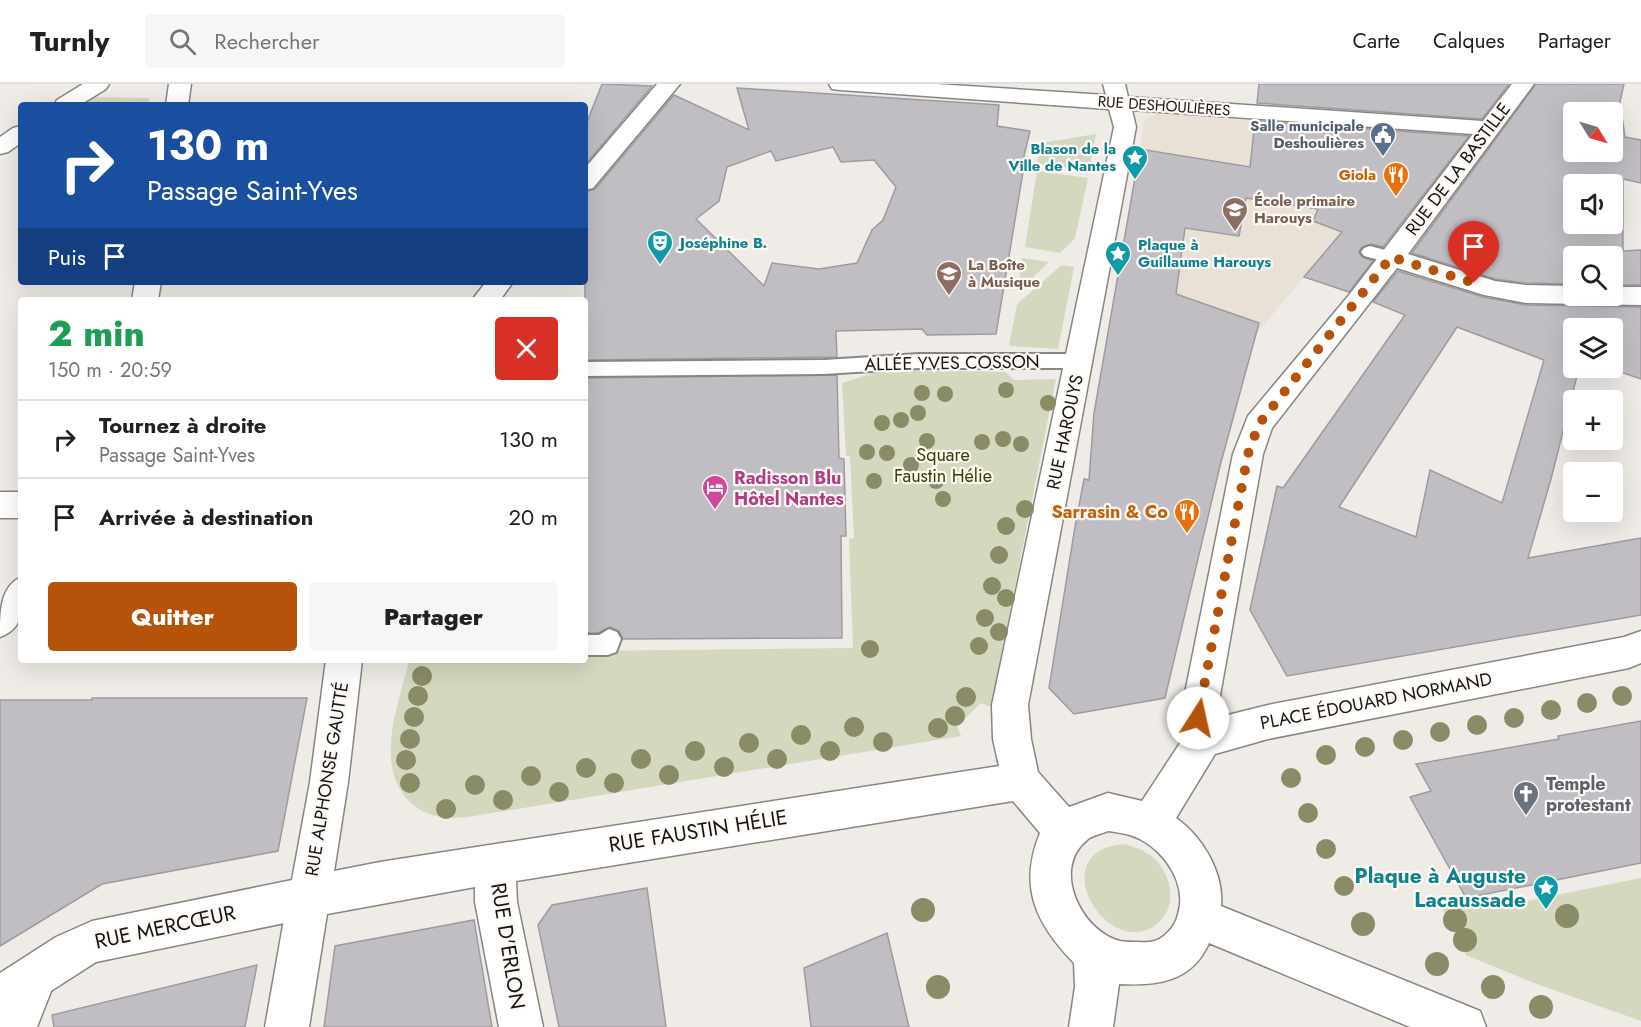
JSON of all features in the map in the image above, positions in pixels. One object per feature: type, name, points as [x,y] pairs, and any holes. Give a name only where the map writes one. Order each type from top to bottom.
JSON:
[{"type":"street","points":[[70,102],[98,84]]},
{"type":"street","points":[[177,102],[180,84]]},
{"type":"street","points":[[588,179],[669,84]]},
{"type":"street","name":"RUE DESHOULIÈRES","points":[[840,84],[1118,93],[1488,128]]},
{"type":"street","name":"RUE DE LA BASTILLE","points":[[1203,740],[1198,718],[1203,689],[1248,454],[1259,424],[1380,255],[1523,84]]},
{"type":"street","name":"RUE HAROUYS","points":[[1021,781],[1012,739],[1010,705],[1125,127],[1118,93]]},
{"type":"street","points":[[0,147],[18,136]]},
{"type":"street","points":[[1380,255],[1493,289],[1526,294],[1641,296]]},
{"type":"street","points":[[488,297],[498,285]]},
{"type":"street","points":[[0,505],[18,505]]},
{"type":"street","points":[[0,622],[18,595]]},
{"type":"street","name":"PLACE ÉDOUARD NORMAND","points":[[1203,740],[1280,719],[1637,654]]},
{"type":"street","name":"RUE ALPHONSE GAUTTÉ","points":[[287,1027],[331,770],[344,663]]},
{"type":"street","points":[[1152,822],[1203,740]]},
{"type":"street","points":[[1021,781],[1065,832]]},
{"type":"street","name":"RUE FAUSTIN HÉLIE","points":[[309,897],[380,882],[1021,781]]},
{"type":"street","points":[[1108,812],[1134,815],[1152,822],[1175,840],[1194,869],[1201,902],[1199,918],[1194,933],[1185,946],[1159,962],[1126,964],[1095,952],[1072,932],[1056,907],[1051,893],[1049,879],[1053,854],[1065,832],[1084,818],[1108,812]]},
{"type":"street","name":"RUE D'ERLON","points":[[495,864],[496,902],[521,1027]]},
{"type":"street","name":"RUE MERCŒUR","points":[[17,988],[71,952],[92,942],[309,897]]},
{"type":"street","points":[[1199,918],[1464,1027]]},
{"type":"street","points":[[1091,1027],[1097,987],[1095,952]]},
{"type":"street","points":[[15,1027],[17,988]]},
{"type":"lane","name":"ALLÉE YVES COSSON","points":[[588,369],[824,367],[919,360],[1079,361]]},
{"type":"lane","points":[[588,645],[608,645],[609,639]]},
{"type":"shaded area","name":"École primaire Harouys","points":[[1156,114],[1347,127],[1313,221],[1375,246],[1351,275],[1328,265],[1315,281],[1304,277],[1252,339],[1174,311],[1140,149],[1144,120]]},
{"type":"green space","points":[[90,97],[149,98],[148,102],[82,102]]},
{"type":"green space","points":[[1096,134],[1089,171],[1037,164],[1041,143]]},
{"type":"green space","points":[[1037,171],[1088,178],[1075,238],[1060,253],[1025,247]]},
{"type":"green space","points":[[1022,258],[1049,262],[1028,282],[1019,281]]},
{"type":"green space","points":[[1062,265],[1074,267],[1058,349],[1009,346],[1017,304]]},
{"type":"green space","name":"Square Faustin Hélie","points":[[913,370],[1005,372],[1014,380],[1056,379],[991,707],[981,703],[957,726],[961,736],[468,817],[436,816],[421,811],[408,800],[398,785],[392,768],[391,751],[395,714],[408,663],[588,663],[588,651],[853,648],[849,539],[854,538],[850,456],[846,456],[842,383],[873,373]]},
{"type":"green space","points":[[1125,844],[1150,855],[1163,870],[1170,888],[1169,907],[1165,916],[1158,923],[1139,932],[1120,929],[1103,918],[1091,902],[1085,883],[1087,865],[1100,851]]},
{"type":"green space","points":[[1641,878],[1641,1021],[1534,983],[1466,955],[1440,904],[1485,894],[1492,908]]},
{"type":"building","points":[[602,84],[652,86],[588,161],[588,119]]},
{"type":"building","points":[[1259,84],[1509,84],[1482,119],[1257,103]]},
{"type":"building","points":[[1536,84],[1624,84],[1620,102],[1563,102],[1563,162],[1623,162],[1623,123],[1625,137],[1641,140],[1641,183],[1623,179],[1623,174],[1563,174],[1563,234],[1623,234],[1623,246],[1563,246],[1563,284],[1526,283],[1495,279],[1412,253]]},
{"type":"building","points":[[737,88],[999,105],[997,126],[1030,131],[1023,160],[1025,160],[996,334],[927,335],[922,329],[836,331],[837,357],[588,360],[588,297],[585,297],[585,285],[588,285],[588,191],[595,189],[674,95],[749,130]],"holes":[[[833,147],[841,162],[874,160],[896,187],[883,220],[872,230],[857,263],[819,269],[772,263],[764,286],[696,219],[719,201],[727,167],[771,151],[776,161]]]},
{"type":"building","points":[[1255,121],[1469,136],[1383,247],[1371,244],[1362,247],[1359,252],[1362,257],[1373,261],[1349,292],[1304,277],[1342,232],[1313,221],[1318,209],[1246,198],[1239,236],[1185,228],[1176,294],[1259,323],[1220,466],[1165,698],[1074,714],[1049,688],[1084,479],[1089,480],[1094,413],[1140,149],[1250,167]]},
{"type":"building","points":[[1641,250],[1641,285],[1623,285],[1623,251]]},
{"type":"building","points":[[1398,271],[1483,297],[1526,305],[1641,307],[1641,379],[1623,373],[1623,318],[1563,318],[1563,378],[1576,378],[1573,390],[1563,390],[1563,431],[1528,558],[1641,538],[1641,615],[1287,676],[1250,610],[1277,486],[1283,488],[1405,315],[1373,302]],"holes":[[[1457,327],[1544,360],[1502,503],[1430,470],[1416,537],[1339,507]]]},
{"type":"building","name":"Radisson Blu Hôtel Nantes","points":[[837,375],[839,458],[844,459],[846,536],[841,536],[842,638],[623,639],[619,631],[610,627],[598,633],[588,633],[588,378]]},
{"type":"building","points":[[92,698],[307,698],[278,851],[102,884],[0,946],[0,700],[92,700]]},
{"type":"building","name":"Temple protestant","points":[[1641,721],[1641,863],[1466,898],[1410,797],[1431,791],[1416,764],[1559,739],[1558,736]]},
{"type":"building","points":[[647,888],[666,1027],[559,1027],[538,925],[552,905]]},
{"type":"building","points":[[474,920],[492,1027],[324,1027],[335,946]]},
{"type":"building","points":[[887,933],[909,1027],[811,1027],[804,968]]},
{"type":"building","points":[[257,965],[245,1027],[54,1027],[52,1015]]},
{"type":"place","name":"Salle municipale Deshoulières","points":[[1383,158]]},
{"type":"place","name":"Blason de la Ville de Nantes","points":[[1135,181]]},
{"type":"place","name":"Giola","points":[[1396,198]]},
{"type":"place","name":"École primaire Harouys","points":[[1235,233]]},
{"type":"place","name":"Joséphine B.","points":[[660,266]]},
{"type":"place","name":"Plaque à Guillaume Harouys","points":[[1118,277]]},
{"type":"place","name":"La Boîte à Musique","points":[[949,297]]},
{"type":"place","name":"Radisson Blu Hôtel Nantes","points":[[715,511]]},
{"type":"place","name":"Sarrasin & Co","points":[[1187,535]]},
{"type":"place","name":"Temple protestant","points":[[1526,817]]},
{"type":"place","name":"Plaque à Auguste Lacaussade","points":[[1546,911]]},
{"type":"route","points":[[1198,718],[1248,454],[1259,424],[1391,257],[1474,283]]}]
